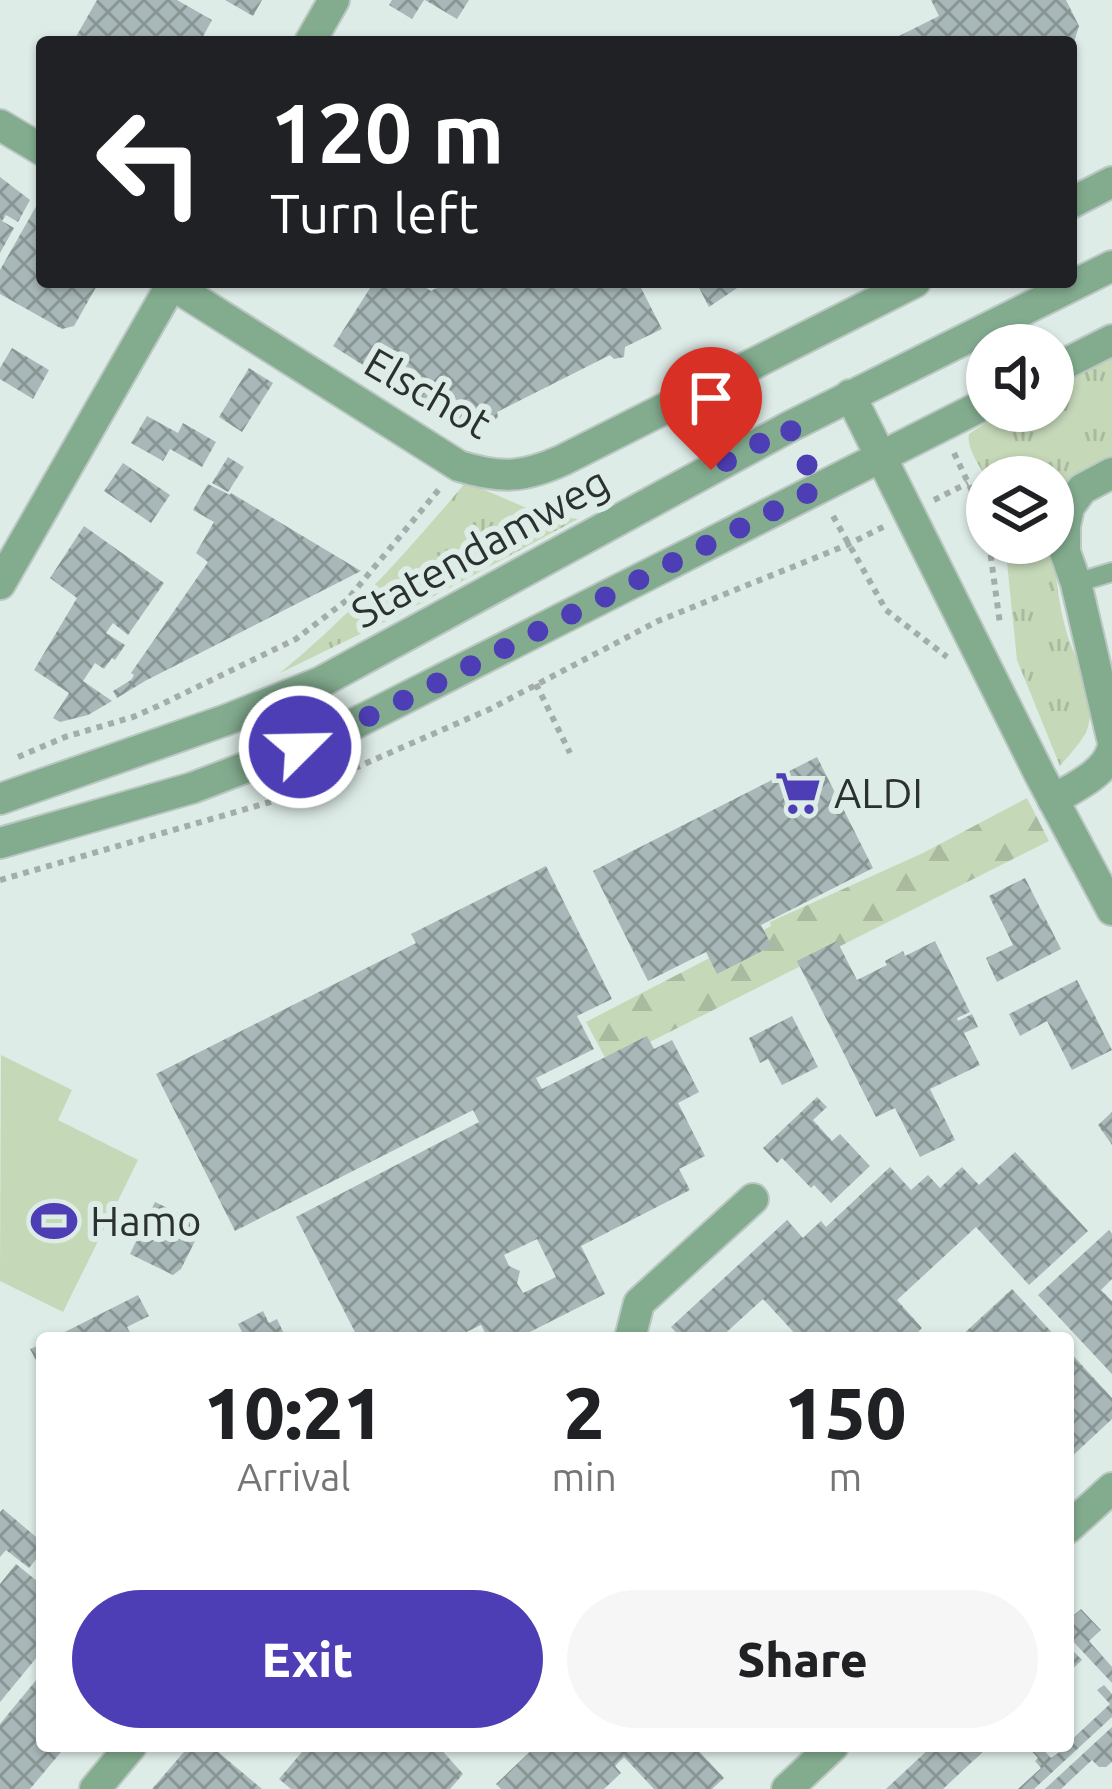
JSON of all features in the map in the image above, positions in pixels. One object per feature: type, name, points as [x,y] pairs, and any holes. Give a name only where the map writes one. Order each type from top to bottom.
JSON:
[{"type":"street","points":[[313,36],[334,0]]},
{"type":"street","points":[[0,125],[36,146]]},
{"type":"street","points":[[1077,199],[1112,182]]},
{"type":"street","name":"Statendamweg","points":[[1077,283],[1112,266]]},
{"type":"street","points":[[0,584],[169,288]]},
{"type":"street","name":"Elschot","points":[[180,288],[459,466],[513,476],[536,472],[904,288]]},
{"type":"street","name":"Statendamweg","points":[[0,799],[320,682],[850,395],[1067,288]]},
{"type":"street","points":[[1074,359],[1112,340]]},
{"type":"street","points":[[850,395],[1112,910]]},
{"type":"street","points":[[4,832],[192,788],[336,733],[966,414]]},
{"type":"street","points":[[1109,482],[1082,489],[1069,507],[1065,552],[1112,737]]},
{"type":"street","points":[[1053,800],[1097,772],[1111,759],[1112,750]]},
{"type":"street","points":[[631,1332],[638,1304],[753,1198]]},
{"type":"street","points":[[1074,1523],[1112,1488]]},
{"type":"street","points":[[95,1789],[126,1752]]},
{"type":"street","points":[[787,1789],[827,1752]]},
{"type":"lane","points":[[1076,583],[1112,572]]},
{"type":"path","points":[[0,765],[64,736],[133,717],[296,639],[347,600],[459,466]]},
{"type":"path","points":[[0,880],[291,796],[490,709],[658,622],[848,545],[966,484]]},
{"type":"path","points":[[818,488],[886,610],[952,661]]},
{"type":"path","points":[[536,684],[570,753]]},
{"type":"green space","points":[[1112,356],[1112,460],[1074,479],[1074,456],[975,456],[969,440],[972,432],[1074,432],[1074,373]]},
{"type":"green space","points":[[466,482],[543,515],[578,519],[280,673],[378,582]]},
{"type":"green space","points":[[1007,564],[1055,564],[1067,634],[1090,703],[1086,732],[1060,766],[1017,660]]},
{"type":"green space","points":[[1027,798],[1049,841],[608,1063],[586,1022],[771,926],[770,922],[923,853]]},
{"type":"green space","name":"Hamo","points":[[1,1055],[72,1090],[58,1120],[138,1160],[63,1312],[0,1281]]},
{"type":"building","points":[[97,0],[177,0],[212,20],[203,36],[76,36]]},
{"type":"building","points":[[225,0],[262,0],[253,16]]},
{"type":"building","points":[[392,0],[424,0],[412,19],[389,5]]},
{"type":"building","points":[[425,0],[469,0],[457,19]]},
{"type":"building","points":[[931,0],[1066,0],[1079,26],[1076,36],[899,36],[939,16]]},
{"type":"building","points":[[0,177],[30,200],[18,222],[6,215],[2,221],[14,228],[0,253]]},
{"type":"building","points":[[36,207],[36,288],[96,288],[74,326],[62,329],[0,294],[0,270]]},
{"type":"building","points":[[370,288],[641,288],[662,329],[625,347],[624,357],[610,355],[497,412],[490,425],[482,420],[463,429],[333,346]]},
{"type":"building","points":[[699,288],[737,288],[709,307]]},
{"type":"building","points":[[12,348],[49,370],[33,399],[0,379],[0,368]]},
{"type":"building","points":[[249,368],[273,383],[242,432],[219,417]]},
{"type":"building","points":[[147,416],[178,433],[183,423],[216,442],[202,467],[170,449],[163,461],[131,443]]},
{"type":"building","points":[[228,457],[244,467],[228,492],[212,483]]},
{"type":"building","points":[[123,463],[170,495],[151,523],[104,491]]},
{"type":"building","points":[[208,484],[361,571],[117,698],[113,691],[131,680],[131,673],[208,562],[196,553],[214,522],[193,510]]},
{"type":"building","points":[[84,526],[164,583],[128,635],[113,623],[106,633],[125,645],[104,669],[95,663],[83,681],[112,701],[88,715],[60,722],[53,718],[69,693],[34,670],[77,598],[50,578]]},
{"type":"building","points":[[817,757],[873,868],[761,925],[772,946],[717,974],[706,952],[648,981],[593,871]]},
{"type":"building","points":[[546,866],[612,999],[577,1016],[594,1049],[536,1078],[542,1089],[647,1036],[654,1049],[672,1040],[699,1092],[678,1103],[705,1156],[679,1169],[690,1190],[581,1246],[605,1294],[530,1332],[485,1332],[481,1325],[466,1332],[355,1332],[296,1217],[479,1122],[473,1110],[235,1231],[156,1074],[416,943],[411,934]],"holes":[[[537,1239],[556,1277],[523,1293],[517,1283],[520,1271],[509,1266],[504,1255]]]},
{"type":"building","points":[[1025,878],[1061,949],[997,982],[986,958],[1013,945],[989,896]]},
{"type":"building","points":[[837,941],[857,980],[903,951],[905,956],[935,941],[970,1012],[958,1021],[972,1014],[978,1027],[964,1033],[980,1065],[930,1089],[955,1140],[920,1157],[895,1108],[876,1117],[797,961]]},
{"type":"building","points":[[1077,980],[1112,1050],[1072,1070],[1047,1021],[1020,1036],[1009,1014]]},
{"type":"building","points":[[792,1016],[818,1067],[782,1085],[768,1059],[760,1063],[749,1038]]},
{"type":"building","points":[[817,1097],[827,1107],[813,1120],[832,1141],[840,1134],[870,1166],[831,1203],[782,1158],[777,1163],[763,1148]]},
{"type":"building","points":[[1112,1112],[1112,1145],[1098,1125]]},
{"type":"building","points":[[1015,1152],[1088,1231],[1029,1285],[976,1227],[897,1300],[922,1328],[918,1332],[793,1332],[763,1299],[727,1332],[676,1332],[671,1327],[787,1220],[803,1238],[821,1221],[826,1227],[890,1167],[911,1190],[928,1175],[940,1188],[962,1167],[979,1185]]},
{"type":"building","points":[[155,1202],[203,1225],[181,1269],[173,1275],[130,1254]]},
{"type":"building","points":[[1109,1230],[1112,1279],[1101,1290],[1112,1301],[1112,1374],[1074,1332],[1038,1295]]},
{"type":"building","points":[[1012,1289],[1051,1332],[965,1332]]},
{"type":"building","points":[[138,1295],[149,1316],[127,1327],[130,1332],[65,1332]]},
{"type":"building","points":[[263,1311],[269,1323],[277,1319],[283,1332],[242,1332],[238,1324]]},
{"type":"building","points":[[1074,1357],[1112,1398],[1112,1419],[1074,1454]]},
{"type":"building","points":[[3,1509],[36,1537],[36,1559],[29,1568],[6,1550],[0,1557]]},
{"type":"building","points":[[16,1564],[36,1580],[36,1658],[0,1702],[0,1584]]},
{"type":"building","points":[[1081,1609],[1101,1630],[1089,1641],[1112,1667],[1112,1683],[1074,1642],[1074,1615]]},
{"type":"building","points":[[36,1680],[36,1752],[61,1752],[30,1789],[0,1789],[0,1724]]},
{"type":"building","points":[[1104,1685],[1112,1694],[1112,1717],[1034,1789],[1018,1789],[1041,1768],[1032,1752],[1046,1752],[1051,1758],[1060,1752],[1074,1752],[1074,1737],[1110,1704],[1097,1690]]},
{"type":"building","points":[[1112,1727],[1112,1762],[1099,1767],[1092,1760],[1061,1789],[1045,1789]]},
{"type":"building","points":[[184,1752],[218,1752],[262,1789],[152,1789]]},
{"type":"building","points":[[302,1752],[443,1752],[463,1774],[450,1789],[291,1789],[279,1779]]},
{"type":"building","points":[[530,1752],[700,1752],[724,1778],[712,1789],[654,1789],[624,1757],[615,1766],[621,1773],[604,1789],[501,1789],[496,1784]]},
{"type":"building","points":[[926,1752],[983,1752],[943,1789],[886,1789]]},
{"type":"place","name":"ALDI","points":[[798,793]]},
{"type":"place","name":"Hamo","points":[[54,1221]]},
{"type":"route","points":[[300,747],[390,707],[818,488],[789,427],[711,470]]}]
